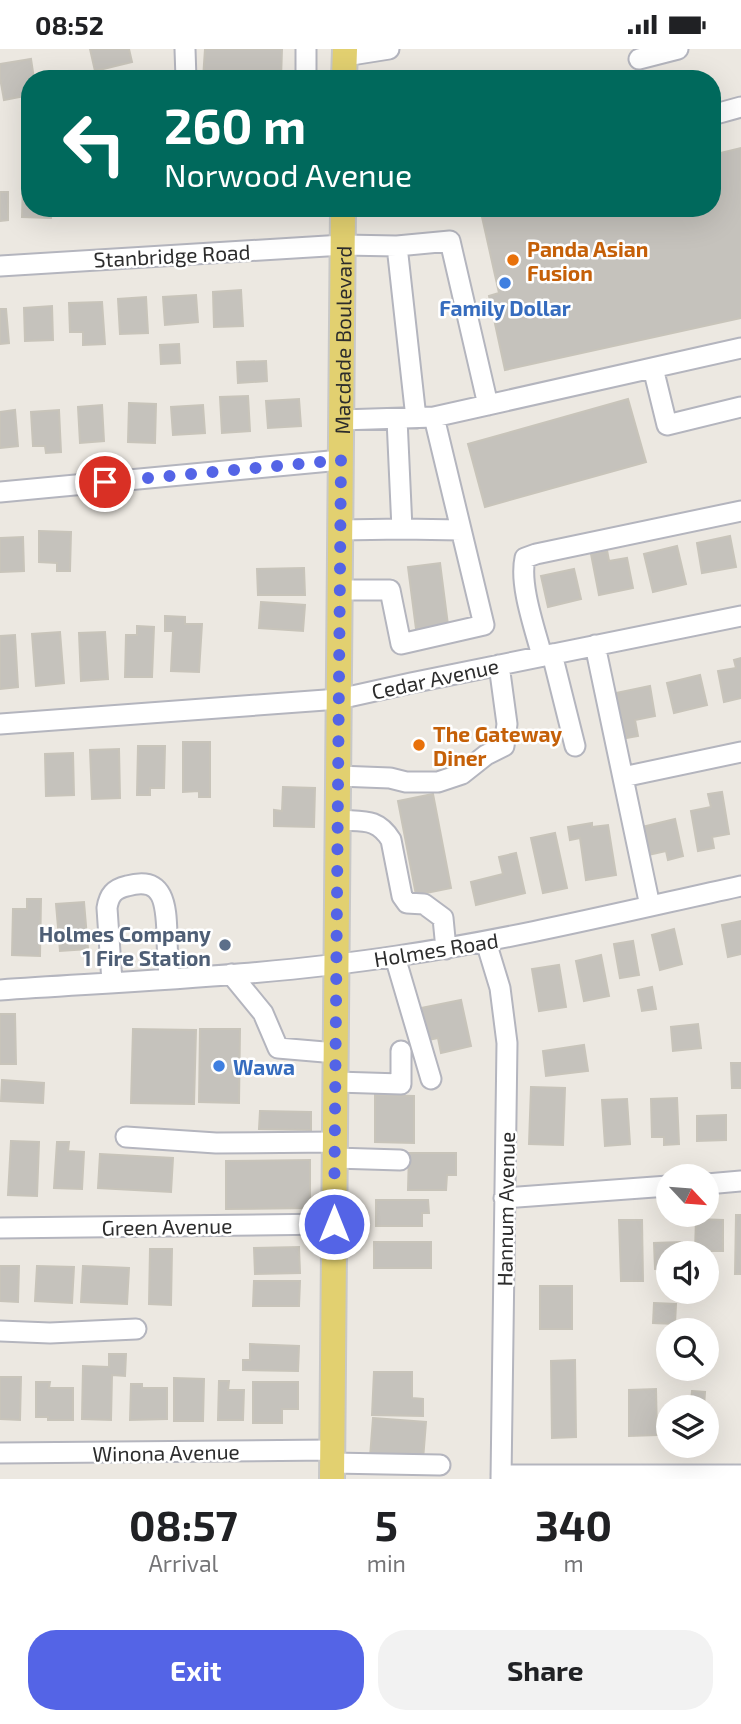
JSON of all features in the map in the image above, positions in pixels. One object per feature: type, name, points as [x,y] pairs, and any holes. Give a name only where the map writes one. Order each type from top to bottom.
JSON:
[{"type":"main road","name":"Macdade Boulevard","points":[[332,1464],[343,217]]},
{"type":"street","points":[[186,49],[186,70]]},
{"type":"street","points":[[306,49],[306,70]]},
{"type":"street","points":[[345,61],[389,49]]},
{"type":"street","points":[[638,54],[678,49]]},
{"type":"street","points":[[721,113],[741,107]]},
{"type":"street","name":"Stanbridge Road","points":[[0,266],[450,241],[488,405]]},
{"type":"street","points":[[397,246],[416,418],[402,529]]},
{"type":"street","points":[[341,420],[416,418],[488,405],[741,348]]},
{"type":"street","points":[[653,368],[667,425],[741,407]]},
{"type":"street","points":[[340,590],[390,590],[401,644],[484,625],[461,530],[416,418]]},
{"type":"street","points":[[0,492],[341,460]]},
{"type":"street","points":[[575,746],[524,585],[525,558],[741,511]]},
{"type":"street","points":[[340,530],[461,530]]},
{"type":"street","name":"Cedar Avenue","points":[[0,724],[339,699],[741,616]]},
{"type":"street","points":[[595,645],[650,906]]},
{"type":"street","points":[[338,776],[438,782],[462,774],[486,755],[504,746],[508,724],[499,665]]},
{"type":"street","points":[[623,777],[741,752]]},
{"type":"street","points":[[338,820],[376,823],[386,832],[391,840],[401,896],[407,903],[424,904],[443,918],[446,949]]},
{"type":"street","points":[[112,982],[107,908],[109,897],[118,889],[140,884],[149,885],[163,897],[166,908],[169,978]]},
{"type":"street","name":"Holmes Road","points":[[0,989],[232,974],[395,957],[486,942],[741,886]]},
{"type":"street","name":"Hannum Avenue","points":[[486,942],[500,988],[507,1043],[501,1477]]},
{"type":"street","points":[[395,957],[431,1079]]},
{"type":"street","points":[[232,974],[263,1013],[278,1048],[336,1053]]},
{"type":"street","points":[[335,1082],[401,1084],[401,1051]]},
{"type":"street","points":[[126,1137],[335,1150],[400,1160]]},
{"type":"street","points":[[719,1183],[741,1181]]},
{"type":"street","points":[[505,1198],[656,1187]]},
{"type":"street","name":"Green Avenue","points":[[0,1228],[334,1224]]},
{"type":"street","points":[[0,1331],[50,1333],[136,1329]]},
{"type":"street","name":"Winona Avenue","points":[[0,1454],[440,1465]]},
{"type":"street","points":[[501,1477],[741,1475]]},
{"type":"building","points":[[90,49],[129,49],[132,62],[95,70]]},
{"type":"building","points":[[205,49],[282,49],[281,70],[204,70]]},
{"type":"building","points":[[31,59],[33,70],[21,70],[21,97],[4,100],[0,64]]},
{"type":"building","points":[[741,148],[741,318],[505,370],[489,296],[499,293],[482,217],[721,217],[721,153]]},
{"type":"building","points":[[0,192],[8,192],[8,220],[0,221]]},
{"type":"building","points":[[241,290],[243,326],[214,327],[213,292]]},
{"type":"building","points":[[196,295],[198,322],[165,325],[163,297]]},
{"type":"building","points":[[146,297],[148,333],[120,334],[118,299]]},
{"type":"building","points":[[102,302],[105,344],[83,345],[83,332],[70,332],[69,303]]},
{"type":"building","points":[[52,306],[53,340],[25,341],[24,308]]},
{"type":"building","points":[[0,309],[6,309],[9,343],[0,344]]},
{"type":"building","points":[[179,344],[180,363],[161,364],[160,345]]},
{"type":"building","points":[[266,361],[267,381],[238,383],[237,362]]},
{"type":"building","points":[[248,396],[250,431],[222,433],[220,397]]},
{"type":"building","points":[[299,399],[301,426],[268,428],[266,401]]},
{"type":"building","points":[[628,399],[646,462],[485,507],[468,444]]},
{"type":"building","points":[[129,403],[156,404],[155,443],[128,442]]},
{"type":"building","points":[[102,405],[104,441],[80,443],[78,407]]},
{"type":"building","points":[[203,405],[205,433],[173,435],[171,407]]},
{"type":"building","points":[[15,410],[18,446],[0,448],[0,412]]},
{"type":"building","points":[[59,410],[61,452],[46,453],[45,446],[33,446],[31,412]]},
{"type":"building","points":[[39,531],[71,532],[70,571],[57,571],[57,563],[39,562]]},
{"type":"building","points":[[730,536],[736,567],[702,573],[697,543]]},
{"type":"building","points":[[23,537],[24,571],[0,572],[0,538]]},
{"type":"building","points":[[677,546],[686,584],[653,592],[644,554]]},
{"type":"building","points":[[607,550],[609,561],[627,558],[633,588],[599,595],[591,554]]},
{"type":"building","points":[[440,563],[448,625],[416,629],[408,567]]},
{"type":"building","points":[[304,568],[305,595],[258,595],[257,569]]},
{"type":"building","points":[[574,569],[581,599],[548,607],[541,576]]},
{"type":"building","points":[[261,602],[305,605],[303,631],[259,628]]},
{"type":"building","points":[[165,616],[185,617],[185,624],[202,624],[199,672],[171,671],[173,631],[165,631]]},
{"type":"building","points":[[137,626],[154,627],[152,677],[125,677],[126,635],[137,635]]},
{"type":"building","points":[[60,632],[64,683],[36,686],[32,634]]},
{"type":"building","points":[[105,632],[108,679],[81,681],[79,633]]},
{"type":"building","points":[[15,635],[18,687],[0,689],[0,636]]},
{"type":"building","points":[[741,658],[741,698],[724,702],[718,671],[736,668],[734,660]]},
{"type":"building","points":[[700,675],[707,705],[674,713],[667,683]]},
{"type":"building","points":[[650,686],[655,716],[635,720],[638,736],[626,738],[616,693]]},
{"type":"building","points":[[183,742],[210,742],[210,797],[199,797],[199,791],[183,792]]},
{"type":"building","points":[[138,746],[165,746],[164,788],[150,788],[150,795],[137,795]]},
{"type":"building","points":[[119,749],[120,798],[92,799],[90,750]]},
{"type":"building","points":[[73,753],[74,795],[46,796],[45,754]]},
{"type":"building","points":[[283,787],[315,788],[314,827],[274,826],[274,810],[282,811]]},
{"type":"building","points":[[722,792],[729,834],[712,837],[714,848],[698,851],[691,811],[711,807],[708,794]]},
{"type":"building","points":[[433,794],[451,888],[416,895],[398,801]]},
{"type":"building","points":[[675,819],[683,856],[668,860],[666,851],[648,855],[642,827]]},
{"type":"building","points":[[592,823],[592,827],[608,825],[616,875],[586,880],[580,838],[570,840],[568,827]]},
{"type":"building","points":[[555,833],[567,888],[543,893],[531,838]]},
{"type":"building","points":[[516,853],[525,893],[476,905],[471,882],[503,874],[499,857]]},
{"type":"building","points":[[27,899],[41,899],[40,956],[12,955],[13,909],[27,909]]},
{"type":"building","points":[[84,902],[88,949],[60,951],[56,904]]},
{"type":"building","points":[[741,921],[741,954],[728,957],[722,925]]},
{"type":"building","points":[[674,929],[682,964],[660,970],[652,935]]},
{"type":"building","points":[[633,941],[639,975],[620,978],[614,944]]},
{"type":"building","points":[[601,955],[609,996],[584,1001],[576,961]]},
{"type":"building","points":[[559,965],[566,1007],[539,1011],[532,969]]},
{"type":"building","points":[[652,987],[656,1009],[642,1011],[638,990]]},
{"type":"building","points":[[461,1000],[471,1046],[441,1053],[438,1038],[428,1040],[421,1008]]},
{"type":"building","points":[[0,1014],[15,1014],[16,1064],[0,1064]]},
{"type":"building","points":[[698,1024],[701,1048],[673,1051],[671,1027]]},
{"type":"building","points":[[133,1029],[196,1030],[194,1104],[131,1103]]},
{"type":"building","name":"Wawa","points":[[200,1029],[240,1029],[239,1103],[199,1102]]},
{"type":"building","points":[[584,1045],[588,1071],[546,1076],[543,1051]]},
{"type":"building","points":[[731,1063],[741,1063],[741,1088],[732,1088]]},
{"type":"building","points":[[2,1080],[44,1083],[43,1103],[1,1101]]},
{"type":"building","points":[[531,1087],[565,1088],[563,1145],[529,1144]]},
{"type":"building","points":[[375,1095],[414,1096],[414,1143],[375,1142]]},
{"type":"building","points":[[677,1098],[679,1144],[664,1145],[664,1137],[652,1137],[651,1099]]},
{"type":"building","points":[[627,1099],[630,1144],[605,1146],[602,1100]]},
{"type":"building","points":[[260,1111],[311,1112],[311,1130],[259,1129]]},
{"type":"building","points":[[726,1115],[726,1140],[697,1141],[697,1116]]},
{"type":"building","points":[[11,1141],[39,1142],[37,1196],[8,1195]]},
{"type":"building","points":[[57,1142],[69,1142],[68,1151],[84,1152],[82,1189],[54,1188]]},
{"type":"building","points":[[409,1153],[456,1153],[456,1175],[447,1175],[446,1190],[408,1190]]},
{"type":"building","points":[[100,1154],[173,1158],[171,1192],[98,1188]]},
{"type":"building","points":[[310,1160],[310,1208],[226,1209],[226,1161]]},
{"type":"building","points":[[376,1200],[428,1200],[429,1213],[422,1213],[422,1226],[376,1226]]},
{"type":"building","points":[[736,1215],[741,1215],[741,1274],[735,1274]]},
{"type":"building","points":[[619,1220],[642,1220],[643,1281],[621,1281]]},
{"type":"building","points":[[719,1220],[723,1220],[723,1251],[719,1251],[719,1241],[695,1241],[696,1227],[719,1227]]},
{"type":"building","points":[[374,1242],[431,1242],[431,1268],[374,1268]]},
{"type":"building","points":[[654,1243],[656,1243],[655,1269]]},
{"type":"building","points":[[299,1247],[300,1273],[255,1274],[254,1248]]},
{"type":"building","points":[[150,1249],[172,1249],[171,1305],[149,1304]]},
{"type":"building","points":[[0,1266],[19,1266],[18,1302],[0,1301]]},
{"type":"building","points":[[37,1266],[74,1267],[72,1303],[35,1301]]},
{"type":"building","points":[[83,1266],[129,1268],[127,1304],[81,1302]]},
{"type":"building","points":[[254,1281],[300,1281],[299,1306],[253,1306]]},
{"type":"building","points":[[540,1286],[572,1286],[572,1329],[540,1329]]},
{"type":"building","points":[[654,1303],[676,1304],[675,1318],[656,1318],[656,1323],[653,1323]]},
{"type":"building","points":[[250,1344],[299,1346],[298,1371],[243,1370],[243,1360],[250,1360]]},
{"type":"building","points":[[109,1354],[126,1354],[125,1376],[112,1375],[111,1420],[82,1419],[83,1366],[109,1367]]},
{"type":"building","points":[[575,1360],[576,1437],[552,1438],[551,1361]]},
{"type":"building","points":[[374,1372],[412,1372],[412,1398],[423,1399],[423,1416],[372,1415]]},
{"type":"building","points":[[0,1377],[21,1377],[20,1420],[0,1419]]},
{"type":"building","points":[[174,1378],[204,1379],[203,1421],[174,1421]]},
{"type":"building","points":[[219,1381],[229,1381],[228,1390],[244,1390],[243,1420],[218,1420]]},
{"type":"building","points":[[36,1382],[50,1382],[49,1388],[73,1388],[73,1420],[36,1417]]},
{"type":"building","points":[[253,1382],[298,1382],[298,1409],[282,1409],[282,1423],[253,1423]]},
{"type":"building","points":[[131,1384],[142,1384],[142,1388],[167,1388],[167,1419],[130,1420]]},
{"type":"building","points":[[656,1389],[656,1435],[629,1436],[629,1390]]},
{"type":"building","points":[[692,1391],[705,1392],[705,1395],[692,1395]]},
{"type":"building","points":[[373,1418],[426,1422],[423,1460],[370,1457]]},
{"type":"place","name":"Panda Asian Fusion","points":[[513,260]]},
{"type":"place","name":"Family Dollar","points":[[505,283]]},
{"type":"place","name":"The Gateway Diner","points":[[419,745]]},
{"type":"place","name":"Holmes Company 1 Fire Station","points":[[225,945]]},
{"type":"place","name":"Wawa","points":[[219,1066]]},
{"type":"route","points":[[105,482],[341,460],[334,1224]]}]
